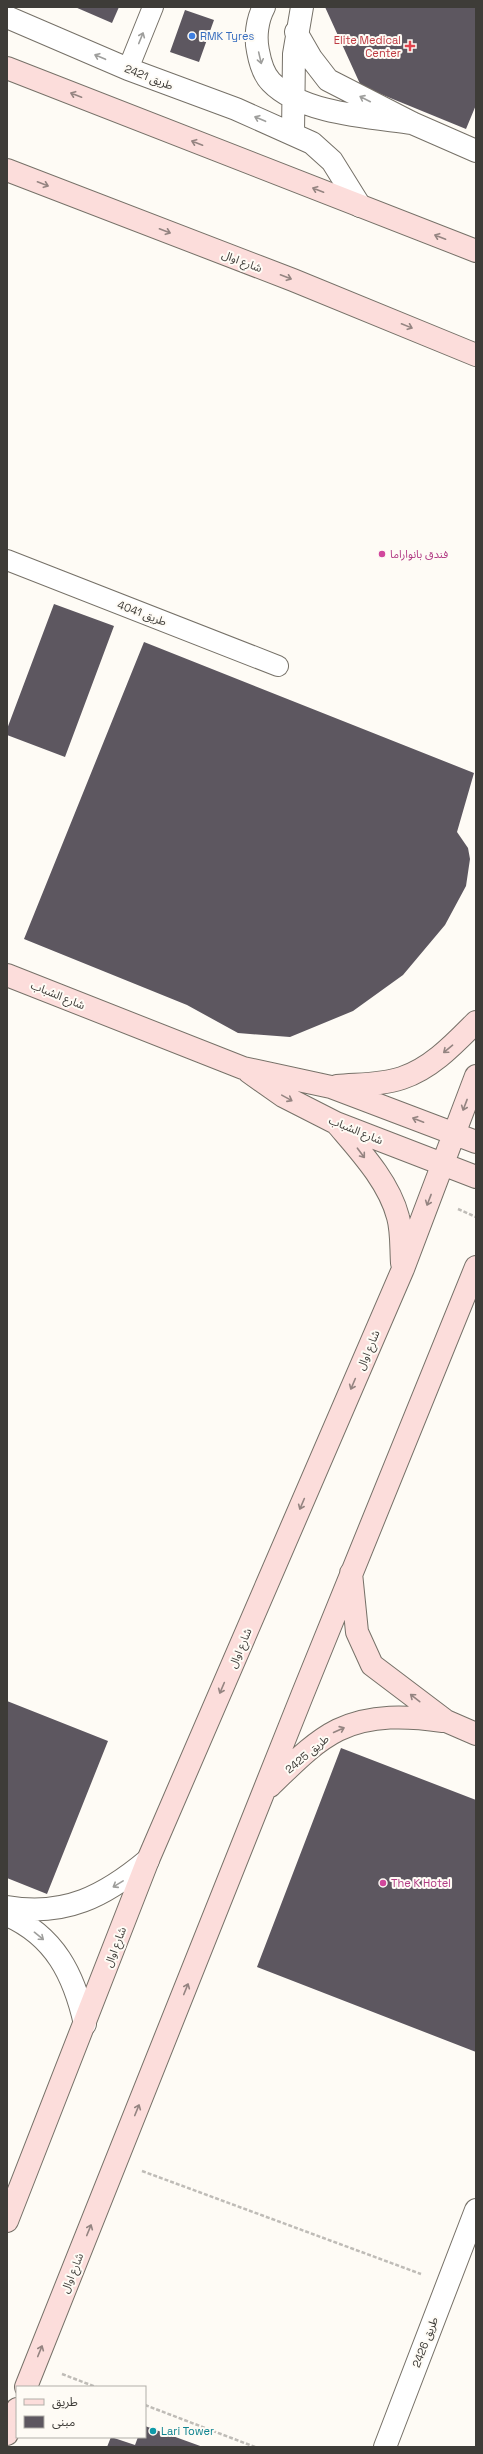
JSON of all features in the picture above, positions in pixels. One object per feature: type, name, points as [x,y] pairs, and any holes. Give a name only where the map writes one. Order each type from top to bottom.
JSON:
[{"type":"main road","points":[[7,68],[476,251]]},
{"type":"main road","name":"شارع اوال","points":[[7,170],[300,283],[476,355]]},
{"type":"main road","name":"شارع الشباب","points":[[7,975],[243,1068],[331,1087],[476,1142]]},
{"type":"main road","points":[[331,1087],[378,1083],[402,1078],[423,1068],[448,1049],[476,1022]]},
{"type":"main road","name":"شارع الشباب","points":[[243,1068],[283,1096],[336,1123],[476,1177]]},
{"type":"main road","name":"شارع اوال","points":[[7,2221],[148,1860],[403,1269],[476,1076]]},
{"type":"main road","points":[[336,1123],[361,1152],[389,1196],[398,1217],[403,1269]]},
{"type":"main road","name":"شارع اوال","points":[[26,2386],[266,1790],[351,1571],[476,1267]]},
{"type":"main road","name":"طريق 2425","points":[[351,1571],[357,1632],[372,1665],[446,1721],[476,1734]]},
{"type":"main road","name":"طريق 2425","points":[[266,1790],[314,1745],[339,1729],[378,1718],[408,1716],[446,1721]]},
{"type":"main road","points":[[7,2434],[16,2412]]},
{"type":"street","points":[[264,7],[257,27],[257,46],[261,65],[270,81],[295,98],[314,106],[334,111],[412,123]]},
{"type":"street","points":[[293,133],[295,98],[294,54],[296,32],[302,7]]},
{"type":"street","name":"طريق 2421","points":[[7,17],[128,69],[236,109],[293,133],[312,143],[332,161],[360,206]]},
{"type":"street","points":[[296,32],[310,58],[328,80],[412,123],[476,151]]},
{"type":"street","points":[[7,1908],[24,1910],[58,1908],[91,1898],[122,1882],[148,1860]]},
{"type":"street","points":[[7,1914],[19,1920],[44,1939],[64,1964],[78,1993],[85,2024]]},
{"type":"street","name":"طريق 2426","points":[[385,2447],[448,2284],[471,2239],[476,2210]]},
{"type":"lane","points":[[128,69],[153,7]]},
{"type":"lane","name":"طريق 4041","points":[[7,560],[278,666]]},
{"type":"path","points":[[117,2161],[448,2284]]},
{"type":"path","points":[[35,2364],[93,2386]]},
{"type":"path","points":[[146,2405],[256,2447]]},
{"type":"building","points":[[75,7],[119,7],[112,23]]},
{"type":"building","name":"Elite Medical Center","points":[[325,7],[476,7],[476,105],[466,129],[361,86]]},
{"type":"building","name":"RMK Tyres","points":[[185,10],[214,20],[199,62],[170,52]]},
{"type":"building","points":[[54,604],[114,626],[65,757],[7,735],[7,729]]},
{"type":"building","points":[[144,642],[474,773],[457,832],[468,848],[470,859],[466,886],[445,925],[403,975],[353,1011],[290,1037],[238,1033],[187,1005],[24,939]]},
{"type":"building","points":[[7,1701],[108,1741],[47,1894],[7,1878]]},
{"type":"building","name":"The K Hotel","points":[[341,1748],[476,1800],[476,2052],[257,1967]]},
{"type":"building","name":"Lari Tower","points":[[146,2426],[203,2447],[107,2447],[111,2438],[135,2445],[138,2438],[146,2438]]},
{"type":"place","name":"RMK Tyres","points":[[192,36]]},
{"type":"place","name":"Elite Medical Center","points":[[410,46]]},
{"type":"place","name":"فندق بانواراما","points":[[382,554]]},
{"type":"place","name":"The K Hotel","points":[[383,1883]]},
{"type":"place","name":"Lari Tower","points":[[153,2431]]}]
